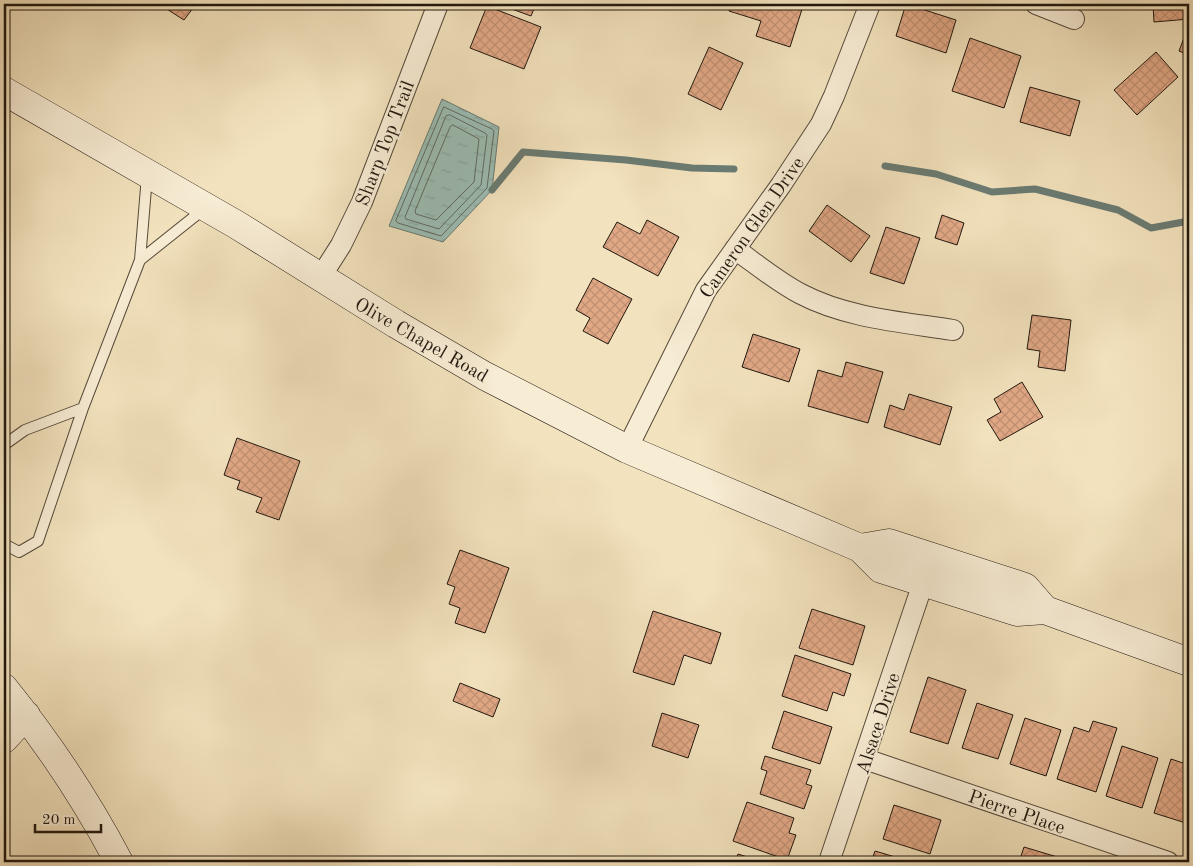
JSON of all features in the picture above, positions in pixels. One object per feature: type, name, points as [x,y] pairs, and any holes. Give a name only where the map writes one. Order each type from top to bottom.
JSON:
[{"type":"main road","name":"Olive Chapel Road","points":[[4,90],[206,208],[485,376],[627,449],[860,548],[881,568],[1017,612],[1045,610],[1189,662]]},
{"type":"main road","name":"Olive Chapel Road","points":[[860,548],[889,543],[1025,587],[1045,610]]},
{"type":"main road","points":[[4,688],[26,715],[90,812],[119,862]]},
{"type":"main road","points":[[4,739],[26,715]]},
{"type":"street","name":"Sharp Top Trail","points":[[320,278],[341,245],[362,202],[438,4]]},
{"type":"street","name":"Cameron Glen Drive","points":[[627,449],[706,290],[821,124],[870,4]]},
{"type":"street","points":[[1036,4],[1074,18]]},
{"type":"street","points":[[734,249],[800,294],[822,304],[859,315],[952,330]]},
{"type":"street","name":"Alsace Drive","points":[[829,862],[923,582]]},
{"type":"street","name":"Pierre Place","points":[[865,759],[1132,857],[1168,862]]},
{"type":"lane","points":[[4,544],[19,552],[38,541],[83,408],[140,260],[147,174]]},
{"type":"lane","points":[[140,260],[206,208]]},
{"type":"lane","points":[[4,445],[25,430],[83,408]]},
{"type":"water","points":[[442,99],[499,127],[492,190],[443,242],[389,226]]},
{"type":"building","points":[[159,4],[196,4],[184,20]]},
{"type":"building","points":[[498,4],[536,4],[531,16]]},
{"type":"building","points":[[731,4],[795,4],[803,6],[790,47],[756,36],[761,21],[729,11]]},
{"type":"building","points":[[906,4],[956,20],[946,53],[896,36]]},
{"type":"building","points":[[1153,4],[1189,4],[1189,19],[1154,22]]},
{"type":"building","points":[[487,6],[541,27],[524,69],[470,48]]},
{"type":"building","points":[[1187,30],[1189,30],[1189,55],[1179,51]]},
{"type":"building","points":[[970,38],[1021,56],[1004,108],[952,91]]},
{"type":"building","points":[[709,47],[743,63],[721,110],[688,94]]},
{"type":"building","points":[[1156,52],[1178,77],[1137,115],[1114,90]]},
{"type":"building","points":[[1030,87],[1080,101],[1070,136],[1020,122]]},
{"type":"building","points":[[827,205],[870,236],[851,262],[809,231]]},
{"type":"building","points":[[942,215],[964,223],[957,245],[935,238]]},
{"type":"building","points":[[647,220],[679,237],[658,276],[603,247],[617,222],[640,234]]},
{"type":"building","points":[[886,227],[920,238],[904,284],[870,273]]},
{"type":"building","points":[[593,278],[632,299],[608,344],[583,331],[590,318],[576,310]]},
{"type":"building","points":[[1032,315],[1071,320],[1065,371],[1038,367],[1040,351],[1027,349]]},
{"type":"building","points":[[753,334],[800,349],[789,382],[742,367]]},
{"type":"building","points":[[846,362],[883,372],[868,423],[808,406],[818,370],[842,377]]},
{"type":"building","points":[[1022,382],[1043,417],[1000,441],[987,420],[1001,412],[994,399]]},
{"type":"building","points":[[909,394],[952,407],[940,445],[884,427],[890,405],[904,410]]},
{"type":"building","points":[[237,438],[300,461],[279,520],[256,512],[262,498],[237,489],[240,481],[224,475]]},
{"type":"building","points":[[460,550],[509,568],[485,633],[455,623],[460,608],[449,604],[455,587],[447,584]]},
{"type":"building","points":[[812,609],[865,626],[853,665],[799,648]]},
{"type":"building","points":[[653,611],[721,633],[711,664],[684,655],[674,685],[633,672]]},
{"type":"building","points":[[795,655],[851,674],[844,696],[833,692],[827,711],[782,696]]},
{"type":"building","points":[[928,677],[966,690],[948,744],[910,732]]},
{"type":"building","points":[[460,683],[500,699],[493,717],[453,701]]},
{"type":"building","points":[[977,703],[1013,715],[998,759],[962,748]]},
{"type":"building","points":[[784,711],[832,727],[820,764],[772,748]]},
{"type":"building","points":[[662,713],[699,725],[688,758],[652,746]]},
{"type":"building","points":[[1025,718],[1061,730],[1046,776],[1010,764]]},
{"type":"building","points":[[1093,721],[1117,728],[1096,792],[1057,779],[1074,727],[1089,732]]},
{"type":"building","points":[[1122,746],[1158,758],[1142,808],[1106,796]]},
{"type":"building","points":[[765,756],[811,770],[806,784],[812,786],[804,809],[760,794],[767,771],[761,769]]},
{"type":"building","points":[[1171,759],[1189,765],[1189,824],[1154,813]]},
{"type":"building","points":[[747,802],[794,818],[789,833],[796,835],[787,860],[733,841]]},
{"type":"building","points":[[894,805],[941,820],[930,854],[883,839]]},
{"type":"building","points":[[1024,847],[1074,862],[1019,862]]},
{"type":"building","points":[[875,851],[912,862],[871,862]]},
{"type":"building","points":[[738,854],[763,862],[735,862]]},
{"type":"building","points":[[316,861],[316,862],[266,862]]},
{"type":"waterway","points":[[492,190],[523,152],[626,160],[692,168],[734,169]]},
{"type":"waterway","points":[[885,166],[936,174],[992,192],[1035,189],[1118,210],[1151,228],[1189,221]]}]
